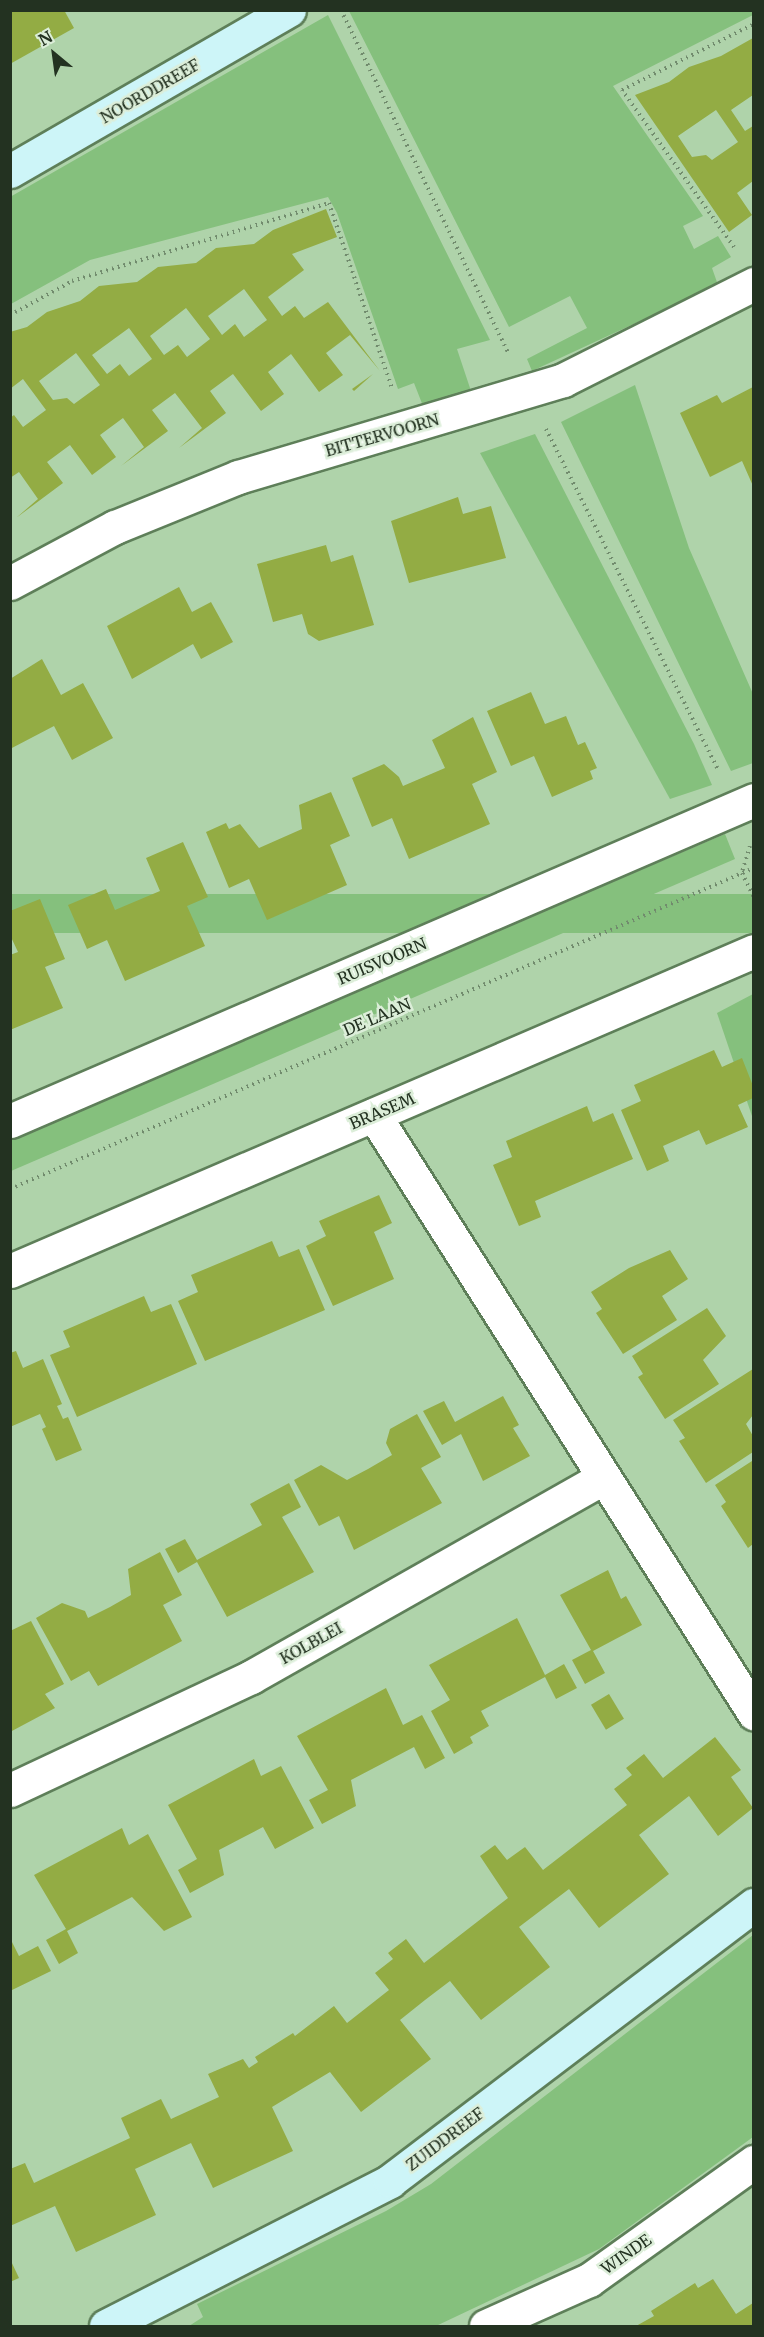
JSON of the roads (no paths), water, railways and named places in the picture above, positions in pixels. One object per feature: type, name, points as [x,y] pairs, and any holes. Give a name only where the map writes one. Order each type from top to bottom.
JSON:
[{"type":"street","name":"NOORDDREEF","points":[[10,171],[289,10]]},
{"type":"street","name":"BITTERVOORN","points":[[10,584],[162,506],[238,477],[563,380],[747,270]]},
{"type":"street","name":"RUISVOORN","points":[[10,1121],[745,803]]},
{"type":"street","name":"BRASEM","points":[[10,1271],[753,951]]},
{"type":"street","points":[[374,1115],[753,1713]]},
{"type":"street","name":"KOLBLEI","points":[[10,1790],[251,1677],[603,1478]]},
{"type":"street","name":"ZUIDDREEF","points":[[111,2326],[390,2181],[753,1905]]},
{"type":"street","name":"WINDE","points":[[486,2326],[589,2280],[753,2162]]}]
